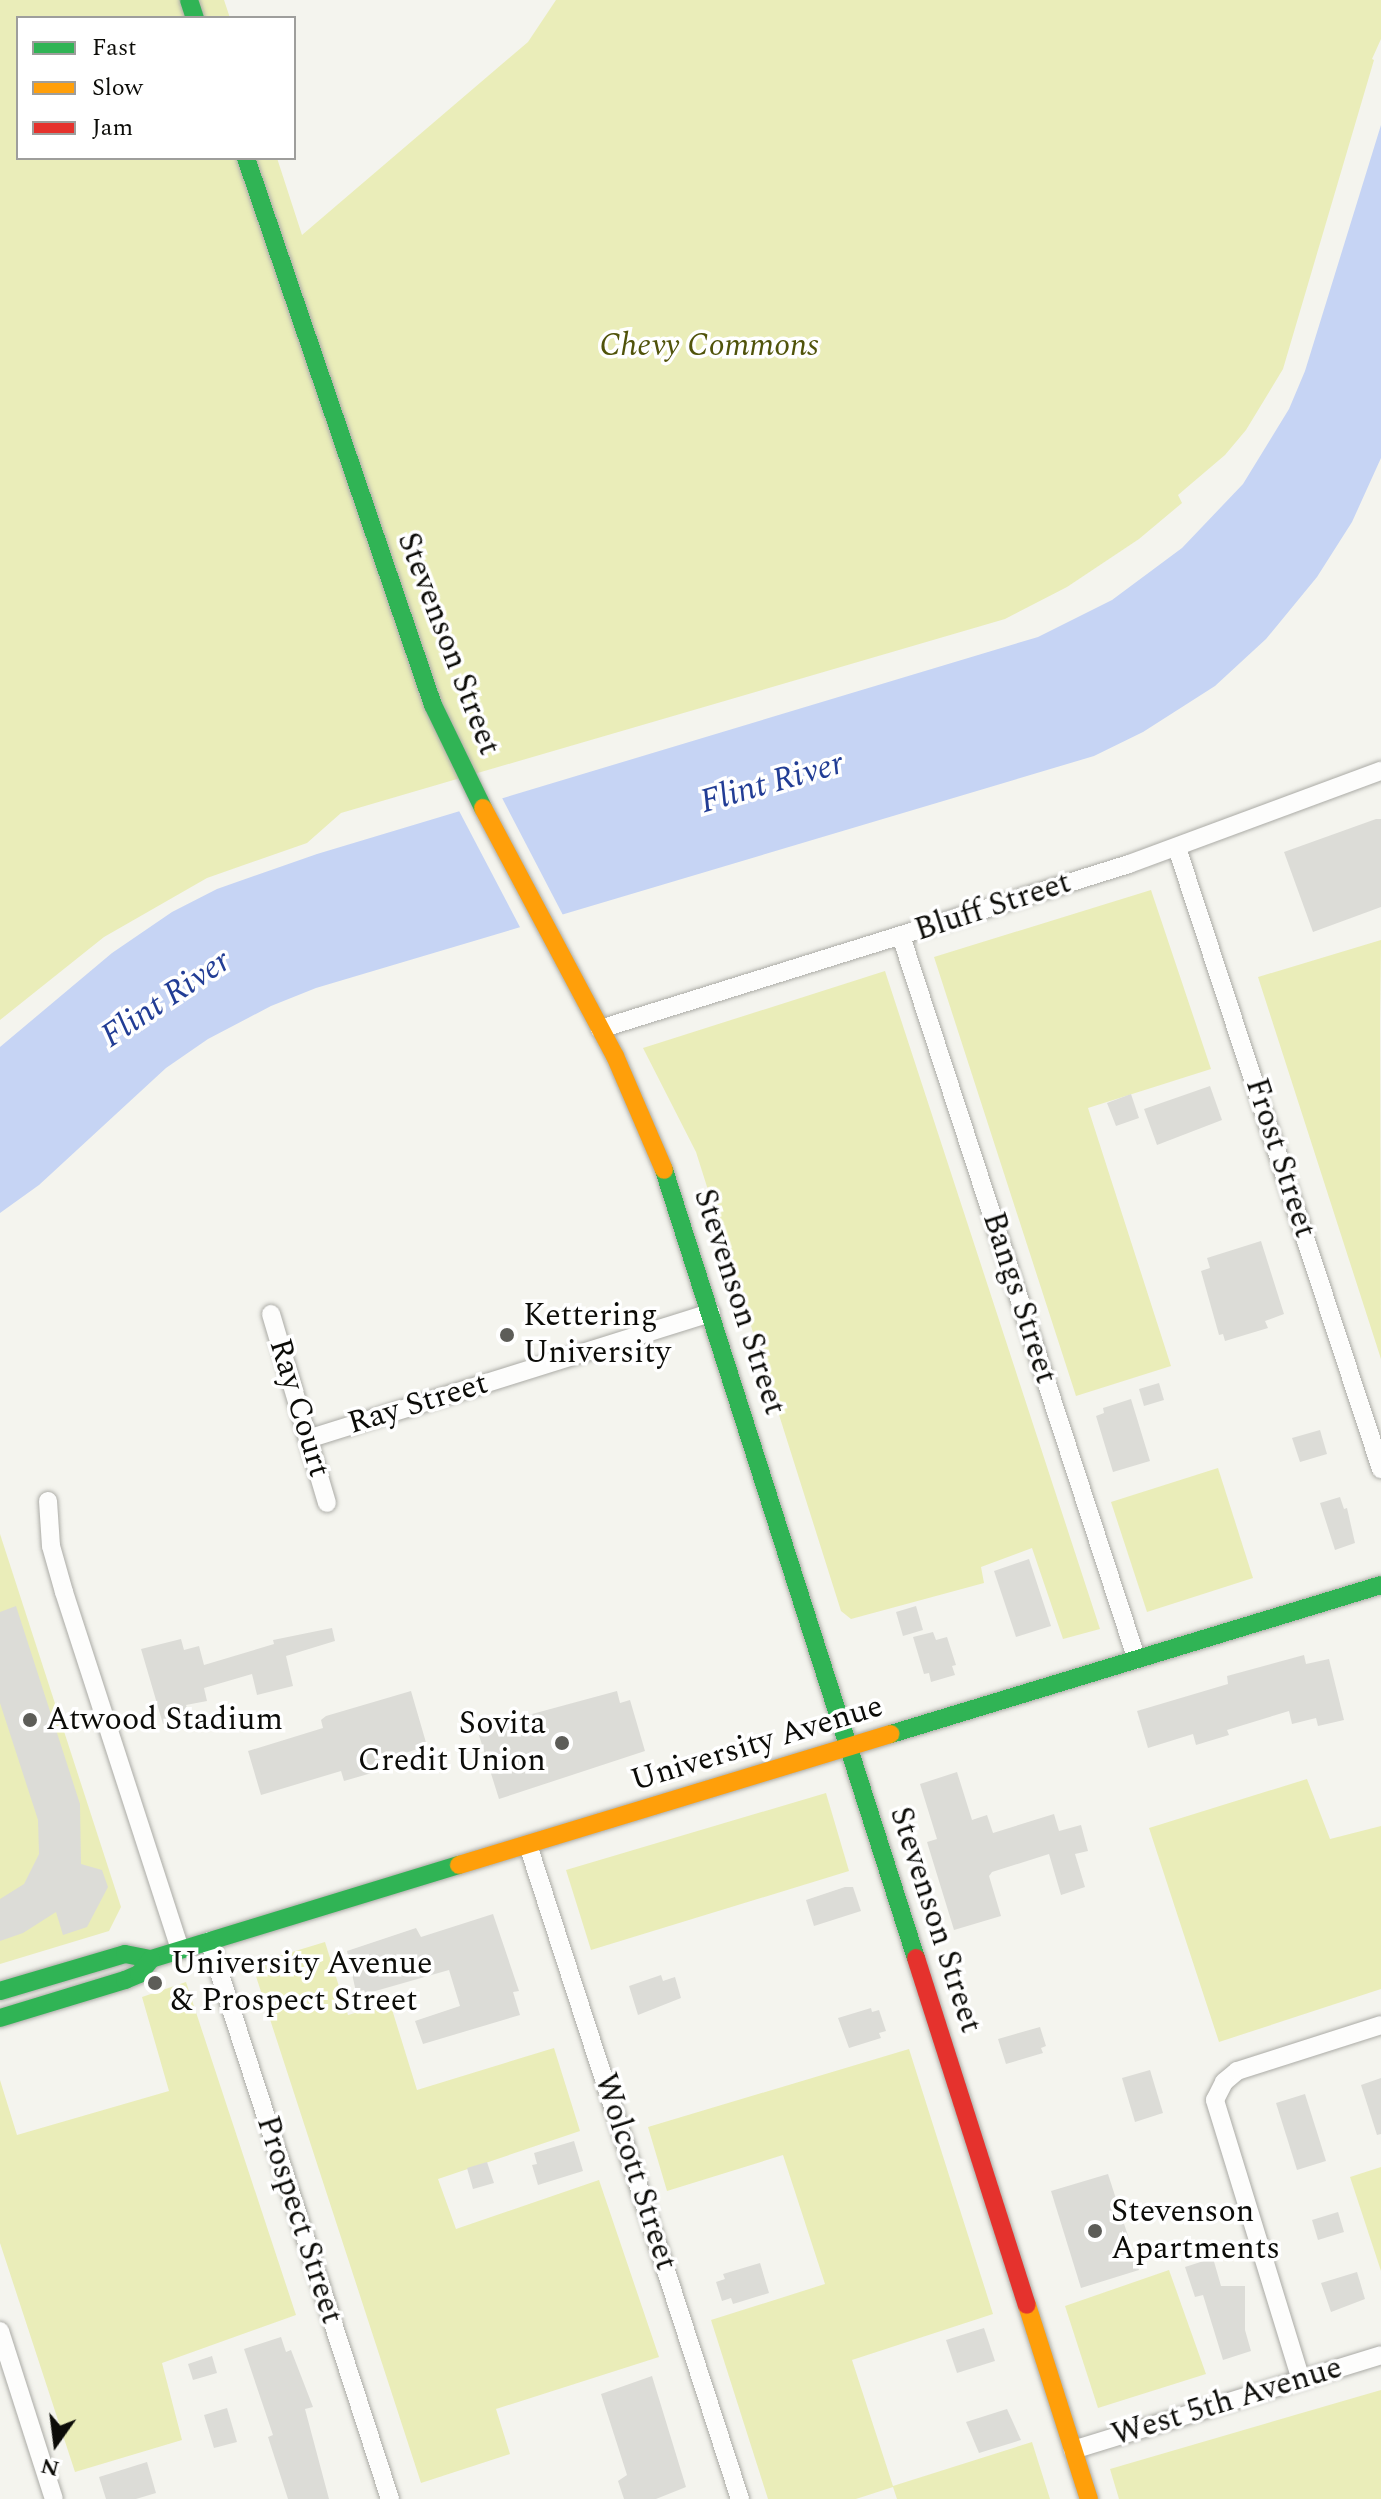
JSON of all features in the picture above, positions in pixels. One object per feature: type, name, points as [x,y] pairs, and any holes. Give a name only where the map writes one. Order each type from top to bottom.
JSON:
[{"type":"street","name":"Stevenson Street","points":[[247,160],[424,684],[464,772],[600,1029],[651,1135],[711,1313],[1089,2499]]},
{"type":"street","name":"Bluff Street","points":[[600,1029],[1177,848],[1381,771]]},
{"type":"street","name":"Frost Street","points":[[1177,848],[1381,1469]]},
{"type":"street","name":"Bangs Street","points":[[901,936],[1137,1660]]},
{"type":"street","name":"Ray Street","points":[[308,1439],[711,1313]]},
{"type":"street","name":"Ray Court","points":[[271,1314],[327,1503]]},
{"type":"street","points":[[48,1501],[51,1546],[64,1592],[180,1950]]},
{"type":"street","name":"University Avenue","points":[[0,1991],[125,1954],[151,1959],[1381,1585]]},
{"type":"street","name":"Wolcott Street","points":[[528,1845],[740,2499]]},
{"type":"street","name":"Prospect Street","points":[[209,1941],[390,2499]]},
{"type":"street","name":"University Avenue","points":[[0,2018],[125,1980],[139,1974],[151,1959]]},
{"type":"street","points":[[1301,2380],[1215,2107],[1220,2088],[1232,2074],[1244,2068],[1381,2025]]},
{"type":"street","points":[[0,2331],[54,2499]]},
{"type":"street","name":"West 5th Avenue","points":[[1073,2450],[1381,2355]]},
{"type":"green space","name":"Chevy Commons","points":[[0,0],[224,0],[229,16],[16,16],[16,160],[278,160],[302,235],[528,42],[556,0],[1381,0],[1381,39],[1372,59],[1283,369],[1246,430],[1225,455],[1178,495],[1182,503],[1139,539],[1067,587],[1005,619],[341,813],[307,843],[207,878],[104,937],[0,1020]]},
{"type":"green space","points":[[1151,890],[1211,1069],[1088,1108],[1171,1366],[1076,1396],[934,957]]},
{"type":"green space","points":[[1381,940],[1380,1021],[1381,1359],[1258,977]]},
{"type":"green space","points":[[885,971],[1100,1629],[1063,1639],[1032,1548],[981,1567],[984,1583],[851,1619],[841,1611],[696,1152],[643,1048]]},
{"type":"green space","points":[[1218,1468],[1253,1578],[1147,1612],[1111,1502]]},
{"type":"green space","name":"Atwood Stadium","points":[[0,1534],[121,1907],[109,1931],[0,1964]]},
{"type":"green space","points":[[1307,1779],[1330,1839],[1381,1826],[1381,1989],[1219,2042],[1149,1828]]},
{"type":"green space","points":[[826,1793],[849,1871],[591,1950],[566,1870]]},
{"type":"green space","points":[[325,1942],[348,2015],[390,2003],[417,2090],[554,2048],[580,2131],[438,2179],[456,2229],[599,2180],[659,2357],[496,2409],[510,2454],[421,2483],[252,1964]]},
{"type":"green space","points":[[186,1982],[296,2315],[162,2363],[182,2440],[75,2472],[0,2243],[0,2080],[17,2135],[169,2091],[142,1997]]},
{"type":"green space","points":[[909,2049],[993,2314],[852,2360],[893,2486],[1032,2442],[1050,2499],[897,2499],[893,2487],[856,2499],[768,2499],[711,2320],[825,2284],[783,2155],[667,2191],[648,2127]]},
{"type":"green space","points":[[1381,2167],[1381,2271],[1350,2177]]},
{"type":"green space","points":[[1169,2270],[1206,2374],[1098,2408],[1065,2306]]},
{"type":"green space","points":[[1381,2390],[1381,2499],[1119,2499],[1110,2469]]},
{"type":"water","name":"Flint River","points":[[1381,125],[1381,458],[1352,522],[1317,577],[1266,639],[1215,686],[1143,732],[1094,756],[316,988],[271,1006],[208,1039],[166,1068],[39,1185],[0,1213],[0,1047],[112,953],[172,912],[217,889],[317,854],[1038,637],[1112,600],[1182,548],[1243,484],[1289,409],[1305,371]]},
{"type":"pier","points":[[500,794],[565,919],[522,931],[457,807]]},
{"type":"building","points":[[1381,819],[1381,907],[1313,932],[1284,852]]},
{"type":"building","points":[[1210,1086],[1222,1120],[1157,1145],[1144,1109]]},
{"type":"building","points":[[1131,1094],[1139,1118],[1116,1126],[1107,1103]]},
{"type":"building","points":[[1261,1241],[1284,1314],[1265,1321],[1268,1328],[1225,1341],[1223,1334],[1219,1335],[1201,1271],[1210,1268],[1207,1258]]},
{"type":"building","points":[[1159,1383],[1164,1400],[1144,1406],[1139,1389]]},
{"type":"building","points":[[1131,1399],[1150,1461],[1113,1472],[1096,1416],[1104,1413],[1103,1408]]},
{"type":"building","points":[[1320,1430],[1327,1454],[1300,1462],[1292,1438]]},
{"type":"building","points":[[1340,1497],[1344,1509],[1347,1508],[1355,1543],[1335,1550],[1320,1503]]},
{"type":"building","points":[[1029,1559],[1051,1626],[1016,1637],[994,1571]]},
{"type":"building","points":[[16,1606],[80,1804],[81,1864],[102,1870],[108,1887],[87,1927],[63,1935],[56,1912],[23,1933],[0,1941],[0,1899],[24,1884],[39,1854],[38,1820],[0,1703],[0,1612]]},
{"type":"building","points":[[916,1606],[923,1630],[903,1636],[896,1612]]},
{"type":"building","points":[[332,1628],[335,1641],[286,1656],[293,1686],[257,1695],[252,1674],[204,1688],[207,1701],[186,1705],[190,1715],[163,1724],[141,1649],[181,1639],[184,1650],[199,1646],[204,1665],[274,1644],[273,1640]]},
{"type":"building","points":[[933,1632],[936,1640],[947,1637],[956,1665],[952,1666],[955,1675],[931,1682],[929,1673],[924,1674],[913,1637]]},
{"type":"building","points":[[1304,1655],[1306,1664],[1329,1659],[1344,1720],[1318,1726],[1316,1718],[1292,1724],[1289,1711],[1227,1730],[1229,1735],[1196,1745],[1193,1734],[1148,1748],[1137,1711],[1228,1684],[1227,1676]]},
{"type":"building","points":[[411,1691],[427,1746],[386,1759],[389,1768],[344,1781],[341,1771],[261,1795],[248,1751],[323,1728],[321,1720],[326,1716]]},
{"type":"building","name":"Sovita Credit Union","points":[[617,1691],[620,1703],[630,1700],[645,1751],[499,1799],[477,1729]]},
{"type":"building","points":[[957,1772],[972,1820],[987,1815],[993,1833],[1054,1814],[1059,1831],[1081,1825],[1088,1851],[1075,1854],[1085,1887],[1061,1895],[1049,1854],[992,1872],[989,1876],[1001,1916],[954,1930],[927,1842],[937,1839],[920,1784]]},
{"type":"building","points":[[853,1887],[861,1911],[814,1926],[806,1900]]},
{"type":"building","points":[[493,1914],[519,1991],[513,1992],[520,2015],[423,2044],[415,2021],[460,2006],[449,1970],[365,1994],[364,1990],[356,1992],[347,1951],[416,1928],[421,1937]]},
{"type":"building","points":[[661,1975],[663,1981],[675,1977],[681,1998],[638,2015],[629,1986]]},
{"type":"building","points":[[871,2008],[872,2012],[879,2010],[886,2031],[879,2033],[881,2038],[849,2048],[838,2018]]},
{"type":"building","points":[[1040,2027],[1046,2046],[1041,2048],[1043,2053],[1006,2064],[998,2039]]},
{"type":"building","points":[[1150,2070],[1163,2113],[1135,2122],[1122,2078]]},
{"type":"building","points":[[1381,2078],[1381,2134],[1377,2135],[1361,2085]]},
{"type":"building","points":[[1305,2094],[1326,2161],[1297,2170],[1276,2103]]},
{"type":"building","points":[[574,2141],[583,2171],[538,2185],[532,2165],[537,2164],[534,2153]]},
{"type":"building","points":[[487,2162],[494,2183],[473,2189],[467,2168]]},
{"type":"building","name":"Stevenson Apartments","points":[[1108,2174],[1139,2270],[1081,2288],[1051,2191]]},
{"type":"building","points":[[1338,2212],[1344,2232],[1318,2240],[1312,2220]]},
{"type":"building","points":[[1213,2258],[1221,2286],[1245,2286],[1245,2330],[1251,2351],[1223,2360],[1203,2295],[1195,2297],[1185,2267]]},
{"type":"building","points":[[760,2263],[769,2293],[733,2304],[731,2298],[722,2301],[716,2282],[725,2279],[723,2274]]},
{"type":"building","points":[[1357,2272],[1365,2299],[1331,2312],[1321,2283]]},
{"type":"building","points":[[984,2328],[995,2361],[957,2373],[946,2340]]},
{"type":"building","points":[[281,2337],[286,2352],[291,2350],[313,2407],[305,2409],[329,2499],[288,2499],[268,2437],[273,2435],[244,2349]]},
{"type":"building","points":[[212,2356],[217,2373],[193,2380],[188,2364]]},
{"type":"building","points":[[652,2376],[686,2487],[656,2499],[624,2499],[618,2481],[627,2475],[601,2394]]},
{"type":"building","points":[[227,2408],[237,2442],[214,2448],[204,2415]]},
{"type":"building","points":[[1007,2409],[1021,2440],[979,2453],[966,2422]]},
{"type":"building","points":[[147,2462],[156,2493],[136,2499],[106,2499],[99,2477]]},
{"type":"traffic: fast","points":[[189,0],[194,16]]},
{"type":"traffic: fast","points":[[247,160],[433,705],[483,808]]},
{"type":"traffic: fast","points":[[664,1170],[916,1958]]},
{"type":"traffic: fast","points":[[891,1734],[1381,1585]]},
{"type":"traffic: fast","points":[[0,1991],[125,1954],[151,1959],[459,1865]]},
{"type":"traffic: fast","points":[[0,2018],[125,1980],[139,1974],[151,1959]]},
{"type":"traffic: slow","points":[[483,808],[615,1056],[664,1170]]},
{"type":"traffic: slow","points":[[459,1865],[891,1734]]},
{"type":"traffic: slow","points":[[1027,2305],[1089,2499]]},
{"type":"traffic: jam","points":[[916,1958],[1027,2305]]},
{"type":"place","name":"Kettering University","points":[[507,1335]]},
{"type":"place","name":"Atwood Stadium","points":[[30,1720]]},
{"type":"place","name":"Sovita Credit Union","points":[[562,1743]]},
{"type":"place","name":"University Avenue & Prospect Street","points":[[155,1983]]},
{"type":"place","name":"Stevenson Apartments","points":[[1095,2231]]}]
